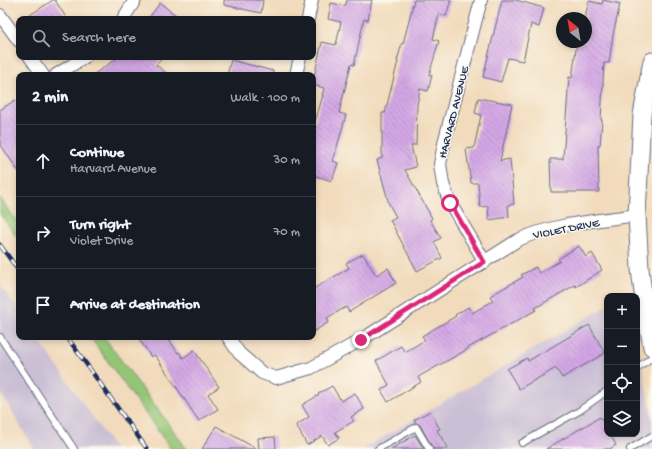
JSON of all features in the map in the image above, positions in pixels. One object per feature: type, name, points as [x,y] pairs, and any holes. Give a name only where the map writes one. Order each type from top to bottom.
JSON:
[{"type":"street","points":[[125,16],[135,0]]},
{"type":"street","points":[[309,16],[312,0]]},
{"type":"street","name":"HARVARD AVENUE","points":[[481,0],[445,139],[440,164],[443,184],[450,203],[484,262]]},
{"type":"street","points":[[0,15],[16,37]]},
{"type":"street","points":[[32,60],[41,72]]},
{"type":"street","points":[[61,72],[80,60]]},
{"type":"street","points":[[297,72],[299,60]]},
{"type":"street","points":[[652,61],[648,98],[642,115],[636,215],[640,269],[652,347]]},
{"type":"street","name":"VIOLET DRIVE","points":[[230,340],[239,353],[262,373],[270,376],[276,378],[311,368],[361,340],[528,235],[556,227],[636,215]]},
{"type":"lane","points":[[0,337],[74,449]]},
{"type":"lane","points":[[640,366],[652,357]]},
{"type":"lane","points":[[522,443],[579,411],[604,393]]},
{"type":"lane","points":[[378,449],[416,427],[429,449]]},
{"type":"lane","points":[[630,449],[652,436]]},
{"type":"shaded area","points":[[0,284],[16,307],[16,340],[39,340],[115,449],[34,449],[0,392]]},
{"type":"shaded area","points":[[604,308],[604,437],[640,437],[640,359],[652,417],[652,449],[363,449]]},
{"type":"green space","points":[[0,198],[16,220],[16,236],[0,214]]},
{"type":"green space","points":[[92,340],[106,340],[187,449],[171,449]]},
{"type":"building","points":[[55,0],[65,16],[29,16]]},
{"type":"building","points":[[224,0],[263,0],[261,13],[224,5]]},
{"type":"building","points":[[347,0],[372,0],[368,20],[364,19],[354,65],[351,64],[339,113],[346,115],[333,161],[338,163],[332,181],[316,176],[316,119],[324,88],[316,86],[315,72],[322,42],[336,45],[341,22],[328,19],[331,3],[345,6]]},
{"type":"building","points":[[414,0],[451,0],[446,16],[439,14],[433,39],[439,41],[429,75],[432,75],[428,91],[420,89],[417,105],[416,145],[411,145],[416,167],[405,170],[432,218],[430,220],[441,238],[434,242],[442,258],[417,271],[390,220],[396,217],[389,204],[377,160],[382,158],[382,113],[385,113],[397,61],[402,43],[403,44]]},
{"type":"building","points":[[502,0],[516,0],[544,8],[539,27],[531,24],[523,61],[508,58],[501,82],[483,77]]},
{"type":"building","points":[[603,0],[620,4],[609,63],[604,63],[602,120],[600,145],[598,145],[599,192],[551,192],[550,159],[563,159],[569,77],[572,78],[576,48],[592,48],[592,12],[586,12],[589,1],[602,4]]},
{"type":"building","points":[[160,3],[177,16],[150,16]]},
{"type":"building","points":[[115,60],[160,60],[156,65],[165,72],[97,72]]},
{"type":"building","points":[[231,60],[273,71],[273,72],[228,72]]},
{"type":"building","points":[[478,98],[512,104],[500,161],[510,159],[514,204],[508,205],[509,217],[489,220],[488,206],[480,207],[478,183],[471,183],[466,149],[474,148],[481,115],[475,113]]},
{"type":"building","points":[[15,100],[16,102],[16,168],[0,144],[0,110]]},
{"type":"building","points":[[579,246],[586,257],[592,253],[602,270],[576,287],[575,285],[535,308],[536,310],[418,377],[421,382],[388,402],[381,390],[389,385],[376,361],[401,346],[405,352],[425,340],[422,336],[456,316],[455,315],[468,307],[472,313],[493,301],[490,296],[523,277],[521,275],[536,267],[539,273],[560,261],[558,259]]},
{"type":"building","points":[[363,254],[376,275],[388,268],[396,283],[349,312],[346,307],[327,318],[329,322],[316,330],[316,287],[349,268],[346,263]]},
{"type":"building","points":[[589,325],[604,351],[604,354],[562,378],[556,368],[519,389],[507,369],[527,358],[528,361]]},
{"type":"building","points":[[140,340],[169,340],[183,358],[194,350],[219,387],[208,394],[218,409],[199,421],[155,355],[151,357]]},
{"type":"building","points":[[332,386],[341,401],[355,393],[364,409],[351,417],[354,421],[335,432],[339,438],[328,445],[322,436],[307,445],[296,425],[309,417],[302,405]]},
{"type":"building","points":[[430,411],[440,429],[437,430],[448,449],[433,449],[420,425],[414,420]]},
{"type":"building","points":[[600,417],[604,424],[604,437],[612,437],[616,445],[610,449],[546,449]]},
{"type":"building","points":[[216,426],[257,449],[202,449]]},
{"type":"building","points":[[415,435],[424,449],[391,449]]},
{"type":"building","points":[[275,437],[276,449],[259,449],[258,438]]},
{"type":"railway","points":[[0,245],[16,267]]},
{"type":"railway","points":[[69,340],[147,449]]},
{"type":"route","points":[[361,340],[484,262],[450,203]]}]
